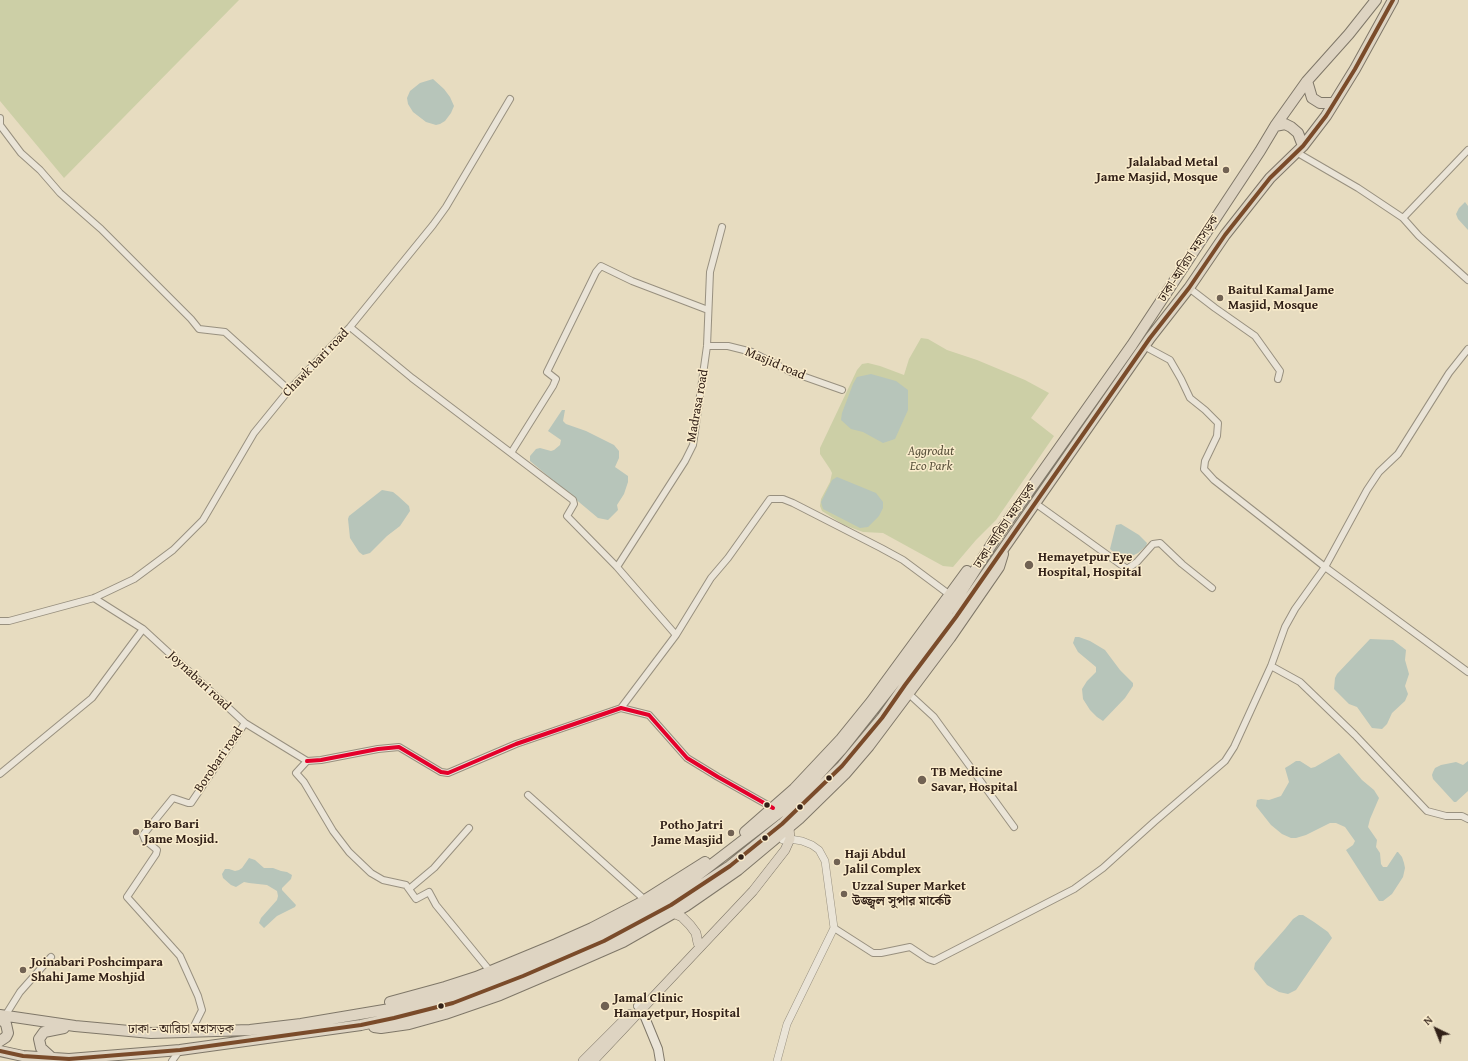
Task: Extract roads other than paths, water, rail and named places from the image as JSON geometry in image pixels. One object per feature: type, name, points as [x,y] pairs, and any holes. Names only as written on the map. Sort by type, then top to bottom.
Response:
[{"type":"highway","name":"ঢাকা-আরিচা মহাসড়ক","points":[[361,1014],[416,1004],[471,986],[541,959],[606,931],[659,901],[710,866],[780,812],[811,783],[842,749],[918,653],[960,594],[995,539],[1132,345],[1275,126],[1307,81],[1349,34],[1376,0]]},
{"type":"highway","name":"ঢাকা-আরিচা মহাসড়ক","points":[[0,1051],[23,1056],[69,1059],[180,1050],[361,1025],[394,1018],[454,1002],[503,984],[591,947],[671,905],[730,866],[782,824],[842,766],[882,718],[956,617],[1144,346],[1189,288],[1237,219],[1270,178],[1299,149],[1326,116],[1355,69],[1393,0]]},
{"type":"highway","points":[[1307,81],[1312,98],[1320,103],[1334,103]]},
{"type":"highway","points":[[1275,126],[1285,124],[1298,133],[1299,149]]},
{"type":"highway","points":[[361,1014],[380,1005],[445,988],[556,944],[592,928],[645,900],[704,863],[794,789],[841,739],[876,695],[973,564],[995,539]]},
{"type":"highway","points":[[361,1025],[381,1028],[409,1024],[445,1014],[500,995],[623,942],[673,913],[738,870],[786,835],[845,774],[869,746],[950,638],[999,567],[1006,545]]},
{"type":"highway","name":"ঢাকা - আরিচা মহাসড়ক","points":[[2,1016],[74,1026],[150,1033],[250,1030],[301,1024],[361,1014]]},
{"type":"highway","points":[[0,1041],[6,1037],[8,1033],[2,1016]]},
{"type":"highway","points":[[52,1058],[45,1053],[39,1044],[41,1035],[50,1030],[74,1026]]},
{"type":"main road","points":[[593,1061],[698,942],[749,888],[781,846],[786,835]]},
{"type":"main road","points":[[583,1061],[640,1008],[753,891],[786,850],[786,835]]},
{"type":"main road","points":[[673,913],[682,917],[690,925],[696,933],[698,942]]},
{"type":"main road","points":[[640,1008],[658,1049],[660,1061]]},
{"type":"street","name":"Chawk bari road","points":[[0,621],[9,621],[94,598],[134,579],[173,550],[203,520],[254,432],[289,390],[350,327],[433,225],[446,207],[510,99]]},
{"type":"street","points":[[0,118],[0,125],[21,154],[40,170],[60,193],[101,229],[191,319],[199,329],[225,332],[289,390]]},
{"type":"street","points":[[1299,149],[1403,218],[1419,236],[1468,280]]},
{"type":"street","points":[[1403,218],[1468,150]]},
{"type":"street","name":"Madrasa road","points":[[617,567],[685,461],[692,445],[707,346],[710,272],[722,227]]},
{"type":"street","points":[[511,454],[553,386],[556,379],[547,372],[596,272],[601,266],[632,281],[708,310]]},
{"type":"street","points":[[1189,288],[1255,336],[1280,371],[1278,379]]},
{"type":"street","points":[[350,327],[412,378],[573,500],[574,504],[567,516],[617,567],[676,635]]},
{"type":"street","name":"Masjid road","points":[[707,346],[728,346],[752,352],[791,372],[842,390]]},
{"type":"street","points":[[1144,346],[1170,360],[1190,398],[1218,423],[1217,436],[1205,461],[1204,469],[1214,480],[1326,567],[1468,672]]},
{"type":"street","points":[[834,928],[873,953],[881,953],[910,947],[928,959],[934,961],[1074,889],[1103,868],[1225,761],[1234,747],[1271,666],[1285,627],[1295,609],[1326,567],[1378,472],[1398,454],[1449,373],[1468,348]]},
{"type":"street","points":[[620,708],[676,635],[711,578],[740,542],[767,502],[772,498],[793,503],[881,548],[903,560],[950,595]]},
{"type":"street","points":[[1035,503],[1127,569],[1153,544],[1160,543],[1182,564],[1212,588]]},
{"type":"street","name":"Joynabari road","points":[[94,598],[143,629],[245,723],[307,761]]},
{"type":"street","points":[[0,774],[92,698],[143,629]]},
{"type":"street","points":[[1271,666],[1300,682],[1355,735],[1427,811],[1446,816],[1462,816],[1468,819]]},
{"type":"street","points":[[908,694],[934,717],[1014,827]]},
{"type":"street","points":[[490,971],[436,905],[429,892],[416,900],[407,887],[383,880],[371,873],[349,852],[333,831],[304,782],[296,773],[307,761],[399,747],[441,772],[448,773],[516,744],[620,708],[649,715],[687,758],[718,778],[772,808]]},
{"type":"street","name":"Borobari road","points":[[191,1032],[202,1010],[180,956],[127,897],[156,854],[157,850],[145,840],[143,835],[173,798],[190,803],[245,723]]},
{"type":"street","points":[[528,795],[645,900]]},
{"type":"street","points":[[407,887],[434,868],[469,828]]},
{"type":"street","points":[[777,1061],[787,1024],[834,928],[825,861],[819,850],[812,845],[786,835]]},
{"type":"street","points":[[2,1016],[50,957]]},
{"type":"street","points":[[172,1061],[180,1050]]},
{"type":"place","name":"Jalalabad Metal Jame Masjid, Mosque","points":[[1226,170]]},
{"type":"place","name":"Baitul Kamal Jame Masjid, Mosque","points":[[1220,298]]},
{"type":"place","name":"Hemayetpur Eye Hospital, Hospital","points":[[1029,565]]},
{"type":"place","name":"TB Medicine Savar, Hospital","points":[[922,780]]},
{"type":"place","name":"Baro Bari Jame Mosjid.","points":[[136,832]]},
{"type":"place","name":"Potho Jatri Jame Masjid","points":[[731,833]]},
{"type":"place","name":"Haji Abdul Jalil Complex","points":[[837,862]]},
{"type":"place","name":"Uzzal Super Market উজ্জ্বল সুপার মার্কেট","points":[[844,894]]},
{"type":"place","name":"Joinabari Poshcimpara Shahi Jame Moshjid","points":[[23,970]]},
{"type":"place","name":"Jamal Clinic Hamayetpur, Hospital","points":[[605,1006]]},
{"type":"park label","name":"Aggrodut Eco Park","points":[[931,460]]}]
